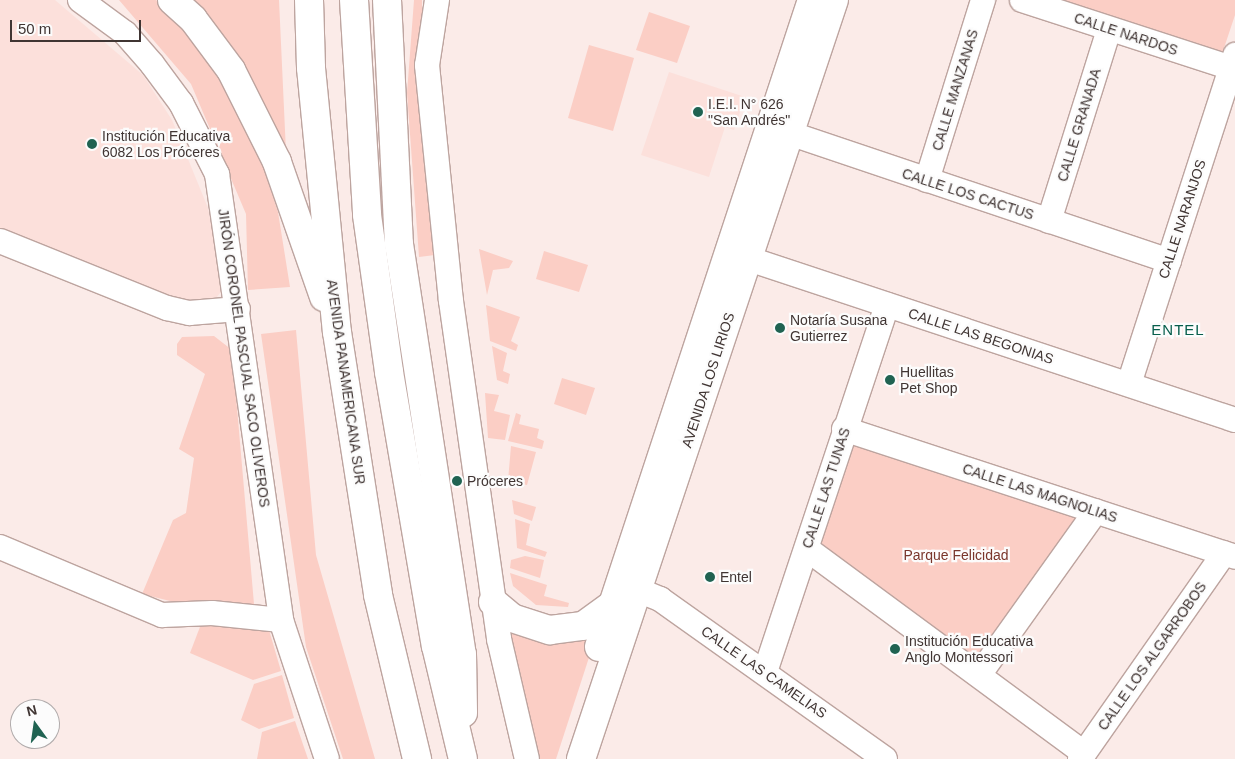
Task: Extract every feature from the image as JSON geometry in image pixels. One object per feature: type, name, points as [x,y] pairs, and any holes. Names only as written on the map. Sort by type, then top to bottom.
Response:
[{"type":"main road","points":[[172,0],[193,19],[231,70],[277,162],[337,332]]},
{"type":"main road","points":[[302,0],[311,68]]},
{"type":"main road","name":"AVENIDA PANAMERICANA SUR","points":[[310,0],[311,68],[337,332],[378,595],[417,759]]},
{"type":"main road","points":[[354,0],[367,215],[389,372],[436,646],[463,759]]},
{"type":"main road","points":[[387,0],[399,244],[462,654],[463,759]]},
{"type":"main road","points":[[389,70],[400,0]]},
{"type":"main road","name":"AVENIDA LOS LIRIOS","points":[[564,759],[613,604],[778,130],[812,0]]},
{"type":"main road","name":"AVENIDA LOS LIRIOS","points":[[778,130],[834,0]]},
{"type":"main road","name":"AVENIDA LOS LIRIOS","points":[[581,759],[640,591],[736,255]]},
{"type":"main road","points":[[493,602],[512,618],[550,630],[583,626],[613,604]]},
{"type":"street","name":"JIRÓN CORONEL PASCUAL SACO OLIVEROS","points":[[80,0],[141,52],[201,136],[217,174],[238,309],[281,620],[327,759]]},
{"type":"street","points":[[437,0],[427,65],[451,301],[493,602],[506,677],[527,759]]},
{"type":"street","name":"CALLE MANZANAS","points":[[927,180],[983,0]]},
{"type":"street","name":"CALLE NARDOS","points":[[1022,0],[1109,28],[1233,61]]},
{"type":"street","name":"CALLE GRANADA","points":[[1049,221],[1109,28]]},
{"type":"street","name":"CALLE NARANJOS","points":[[1129,384],[1233,61]]},
{"type":"street","name":"CALLE LOS CACTUS","points":[[778,130],[1169,261]]},
{"type":"street","points":[[0,241],[166,308],[189,313],[238,309]]},
{"type":"street","name":"CALLE LAS BEGONIAS","points":[[736,255],[1235,420]]},
{"type":"street","name":"CALLE LAS TUNAS","points":[[765,672],[807,549],[844,429],[887,305]]},
{"type":"street","name":"CALLE LAS MAGNOLIAS","points":[[844,429],[1229,555]]},
{"type":"street","points":[[979,675],[1096,511]]},
{"type":"street","points":[[0,547],[162,615],[212,613],[281,620]]},
{"type":"street","points":[[807,549],[979,675],[1082,756]]},
{"type":"street","name":"CALLE LOS ALGARROBOS","points":[[1082,756],[1229,555]]},
{"type":"street","name":"CALLE LAS CAMELIAS","points":[[640,591],[660,599],[885,759]]},
{"type":"shaded area","name":"Institución Educativa 6082 Los Próceres","points":[[0,0],[55,0],[143,75],[172,120],[208,208],[224,288],[216,298],[181,301],[0,233]]},
{"type":"shaded area","name":"I.E.I. N° 626 \"San Andrés\"","points":[[669,72],[745,97],[734,130],[725,127],[709,177],[641,155]]},
{"type":"green space","points":[[119,0],[156,0],[185,27],[221,77],[254,139],[278,212],[290,287],[248,290],[246,214],[191,84]]},
{"type":"green space","points":[[193,0],[279,0],[286,152],[243,63]]},
{"type":"green space","points":[[414,0],[422,0],[422,142],[435,255],[419,257],[407,93]]},
{"type":"green space","points":[[1059,0],[1235,0],[1235,15],[1222,54]]},
{"type":"green space","points":[[649,12],[690,26],[677,63],[636,50]]},
{"type":"green space","points":[[589,45],[634,58],[613,131],[568,118]]},
{"type":"green space","points":[[479,249],[513,261],[509,268],[493,270],[487,295]]},
{"type":"green space","points":[[544,251],[588,265],[579,292],[536,279]]},
{"type":"green space","points":[[486,305],[520,317],[511,341],[518,345],[516,351],[490,341]]},
{"type":"green space","points":[[296,330],[316,555],[375,759],[343,759],[306,647],[261,334]]},
{"type":"green space","points":[[214,336],[232,350],[254,604],[186,605],[142,594],[173,520],[186,513],[194,458],[179,449],[205,374],[177,355],[177,344],[182,337]]},
{"type":"green space","points":[[492,346],[507,353],[503,371],[510,374],[508,384],[497,380]]},
{"type":"green space","points":[[562,378],[595,388],[586,415],[554,404]]},
{"type":"green space","points":[[485,393],[499,395],[494,411],[510,415],[505,440],[488,438]]},
{"type":"green space","points":[[516,413],[521,415],[519,424],[539,429],[537,438],[544,441],[542,449],[508,441]]},
{"type":"green space","name":"Parque Felicidad","points":[[849,443],[1078,516],[974,660],[819,545]]},
{"type":"green space","points":[[511,446],[536,452],[527,485],[508,481]]},
{"type":"green space","points":[[512,500],[536,507],[532,521],[514,514]]},
{"type":"green space","points":[[515,519],[530,524],[526,545],[547,552],[545,557],[517,548]]},
{"type":"green space","points":[[525,556],[544,560],[540,578],[510,568],[511,560]]},
{"type":"green space","points":[[510,573],[547,585],[544,596],[569,603],[568,607],[536,605],[513,586]]},
{"type":"green space","points":[[203,619],[269,630],[281,671],[253,680],[190,653]]},
{"type":"green space","points":[[507,628],[591,630],[595,639],[556,759],[536,759]]},
{"type":"green space","points":[[282,675],[294,718],[259,729],[241,720],[254,684]]},
{"type":"green space","points":[[295,721],[308,759],[257,759],[262,732]]},
{"type":"place","name":"I.E.I. N° 626 \"San Andrés\"","points":[[698,112]]},
{"type":"place","name":"Institución Educativa 6082 Los Próceres","points":[[92,144]]},
{"type":"place","name":"Notaría Susana Gutierrez","points":[[780,328]]},
{"type":"place","name":"Huellitas Pet Shop","points":[[890,380]]},
{"type":"place","name":"Próceres","points":[[457,481]]},
{"type":"place","name":"Entel","points":[[710,577]]},
{"type":"place","name":"Institución Educativa Anglo Montessori","points":[[895,649]]},
{"type":"district","name":"ENTEL","points":[[1178,330]]}]
